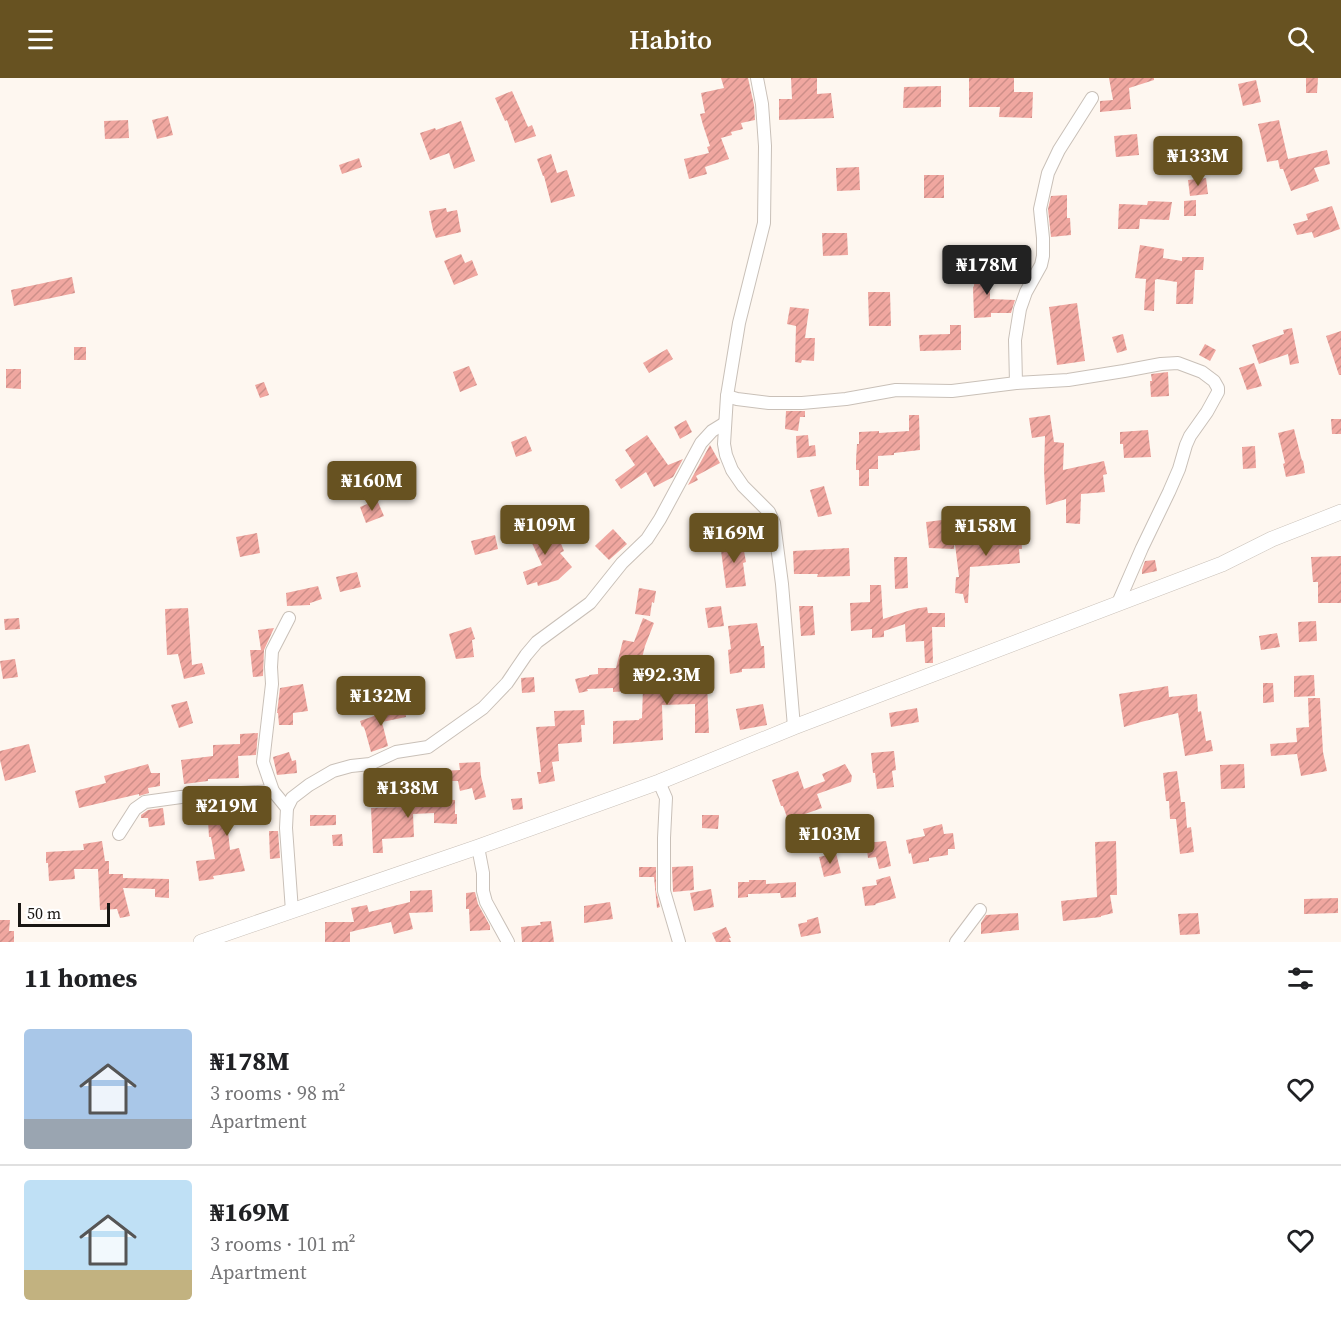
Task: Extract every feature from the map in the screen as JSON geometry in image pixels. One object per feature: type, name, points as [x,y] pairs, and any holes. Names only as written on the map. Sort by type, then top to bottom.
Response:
[{"type":"street","points":[[757,78],[762,104],[765,146],[764,224],[739,323],[728,396],[724,444],[732,470],[743,486],[769,512],[774,524],[782,584],[794,728]]},
{"type":"street","points":[[1016,383],[1015,340],[1020,309],[1043,256],[1040,209],[1048,173],[1059,150],[1092,98]]},
{"type":"street","points":[[728,396],[769,403],[802,403],[846,399],[896,390],[952,391],[1016,383],[1068,380],[1161,364],[1178,363],[1202,372],[1214,381],[1218,392],[1190,436],[1179,469],[1118,603]]},
{"type":"street","points":[[292,911],[286,828],[287,808],[292,798],[333,771],[370,764],[396,752],[428,747],[483,708],[507,683],[537,642],[590,603],[622,563],[647,539],[701,443],[710,433],[725,423]]},
{"type":"street","points":[[710,433],[724,444]]},
{"type":"street","points":[[201,942],[224,938],[292,911],[659,782],[1222,564],[1272,539],[1341,512]]},
{"type":"street","points":[[1128,582],[1136,596]]},
{"type":"street","points":[[287,808],[273,791],[263,762],[272,684],[272,651],[289,618]]},
{"type":"street","points":[[659,782],[666,798],[663,847],[664,891],[680,942]]},
{"type":"street","points":[[119,834],[135,809],[145,802],[181,797],[273,791]]},
{"type":"street","points":[[478,847],[486,902],[508,942]]},
{"type":"street","points":[[956,942],[980,910]]},
{"type":"building","points":[[721,78],[748,78],[755,120],[741,123],[743,129],[721,138],[729,159],[705,167],[707,174],[689,179],[684,159],[709,153],[707,147],[710,146],[700,114],[705,113],[701,93],[724,88]]},
{"type":"building","points":[[791,78],[817,78],[817,94],[831,93],[834,118],[779,120],[779,99],[792,99]]},
{"type":"building","points":[[969,78],[1014,78],[1014,92],[1033,92],[1032,118],[999,117],[1000,107],[969,107]]},
{"type":"building","points":[[1109,78],[1154,78],[1154,80],[1129,88],[1131,109],[1100,112],[1100,101],[1113,100]]},
{"type":"building","points":[[1306,78],[1318,78],[1317,93],[1306,93]]},
{"type":"building","points":[[1256,80],[1261,102],[1243,106],[1238,84]]},
{"type":"building","points":[[941,86],[941,107],[903,108],[904,87]]},
{"type":"building","points":[[512,91],[528,127],[532,125],[536,136],[515,143],[507,120],[505,121],[495,98]]},
{"type":"building","points":[[168,116],[173,135],[157,139],[152,120]]},
{"type":"building","points":[[128,120],[129,138],[105,139],[104,121]]},
{"type":"building","points":[[1279,120],[1288,159],[1327,150],[1330,164],[1314,168],[1319,181],[1291,191],[1278,160],[1267,162],[1258,124]]},
{"type":"building","points":[[461,121],[475,161],[454,169],[449,153],[430,160],[420,133]]},
{"type":"building","points":[[1137,134],[1139,155],[1116,157],[1114,136]]},
{"type":"building","points":[[551,154],[557,173],[567,170],[575,196],[551,203],[537,159]]},
{"type":"building","points":[[359,158],[362,167],[342,174],[339,165]]},
{"type":"building","points":[[859,167],[860,190],[837,191],[836,168]]},
{"type":"building","points":[[924,175],[944,175],[944,198],[924,198]]},
{"type":"building","points":[[1206,178],[1208,194],[1190,196],[1188,180]]},
{"type":"building","points":[[1067,195],[1067,218],[1070,218],[1071,235],[1051,237],[1048,209],[1051,196]]},
{"type":"building","points":[[1196,200],[1196,216],[1184,216],[1184,201]]},
{"type":"building","points":[[1148,201],[1172,202],[1169,220],[1140,219],[1139,229],[1118,229],[1119,204],[1147,205]]},
{"type":"building","points":[[1332,206],[1340,229],[1314,238],[1312,232],[1297,235],[1293,224],[1308,220],[1306,214]]},
{"type":"building","points":[[446,208],[447,212],[457,210],[461,232],[436,238],[429,211]]},
{"type":"building","points":[[822,233],[847,233],[848,255],[823,256]]},
{"type":"building","points":[[1140,245],[1164,249],[1163,258],[1182,261],[1182,257],[1204,257],[1203,270],[1195,270],[1193,304],[1176,304],[1177,282],[1157,279],[1155,280],[1154,311],[1144,310],[1146,279],[1135,278]]},
{"type":"building","points":[[461,254],[465,263],[472,260],[478,275],[454,285],[444,261]]},
{"type":"building","points":[[975,265],[990,265],[990,299],[1015,300],[1011,313],[991,313],[991,317],[974,318]]},
{"type":"building","points":[[72,277],[75,293],[14,306],[11,290]]},
{"type":"building","points":[[868,292],[890,292],[891,326],[869,326]]},
{"type":"building","points":[[1077,303],[1085,361],[1057,365],[1049,307]]},
{"type":"building","points":[[790,307],[809,309],[805,338],[815,338],[814,361],[795,362],[796,326],[787,324]]},
{"type":"building","points":[[950,325],[961,325],[961,350],[920,351],[919,335],[950,334]]},
{"type":"building","points":[[1292,328],[1299,363],[1290,365],[1288,354],[1259,364],[1252,345],[1284,334],[1283,330]]},
{"type":"building","points":[[1341,331],[1341,375],[1339,375],[1326,336]]},
{"type":"building","points":[[1123,334],[1127,350],[1117,353],[1112,337]]},
{"type":"building","points":[[1205,344],[1216,350],[1210,361],[1199,355]]},
{"type":"building","points":[[74,347],[86,347],[86,360],[74,360]]},
{"type":"building","points":[[667,349],[673,359],[649,373],[643,363]]},
{"type":"building","points":[[1254,363],[1262,386],[1247,390],[1239,368]]},
{"type":"building","points":[[469,366],[477,385],[460,392],[453,372]]},
{"type":"building","points":[[6,369],[21,369],[21,389],[6,388]]},
{"type":"building","points":[[1168,372],[1169,396],[1151,397],[1151,374]]},
{"type":"building","points":[[264,382],[269,395],[260,398],[255,385]]},
{"type":"building","points":[[786,411],[805,411],[805,417],[800,417],[798,431],[785,429]]},
{"type":"building","points":[[909,415],[919,415],[920,450],[878,456],[878,469],[869,469],[869,486],[859,486],[859,470],[856,470],[856,460],[859,432],[909,431]]},
{"type":"building","points":[[1050,415],[1054,442],[1064,443],[1063,470],[1104,461],[1107,474],[1103,475],[1105,492],[1081,494],[1080,524],[1066,523],[1066,499],[1046,505],[1045,436],[1032,438],[1029,418]]},
{"type":"building","points":[[1331,419],[1341,419],[1341,434],[1332,434]]},
{"type":"building","points":[[686,420],[692,432],[680,439],[674,427]]},
{"type":"building","points":[[1294,429],[1305,473],[1286,477],[1278,433]]},
{"type":"building","points":[[1148,430],[1151,457],[1124,458],[1123,444],[1120,444],[1120,432]]},
{"type":"building","points":[[647,435],[668,465],[683,459],[673,477],[654,487],[646,472],[621,489],[615,480],[635,465],[625,450]]},
{"type":"building","points":[[808,435],[809,446],[815,445],[816,456],[797,458],[796,436]]},
{"type":"building","points":[[526,436],[532,451],[516,457],[511,442]]},
{"type":"building","points":[[710,445],[720,463],[696,476],[698,480],[688,485]]},
{"type":"building","points":[[1255,446],[1256,468],[1243,469],[1242,447]]},
{"type":"building","points":[[824,486],[832,514],[818,517],[810,490]]},
{"type":"building","points":[[377,500],[384,516],[366,523],[360,507]]},
{"type":"building","points":[[541,517],[548,541],[558,536],[564,551],[560,553],[572,567],[558,580],[538,586],[537,582],[527,585],[523,572],[542,565],[525,522]]},
{"type":"building","points":[[942,520],[943,528],[955,528],[954,549],[929,548],[926,522]]},
{"type":"building","points":[[613,529],[627,544],[609,560],[595,546]]},
{"type":"building","points":[[1021,532],[1020,563],[970,567],[968,603],[965,603],[963,594],[955,593],[956,577],[959,577],[955,544],[995,539],[994,533]]},
{"type":"building","points":[[257,533],[260,553],[240,557],[236,537]]},
{"type":"building","points":[[495,535],[498,549],[475,555],[471,541]]},
{"type":"building","points":[[742,540],[746,562],[743,563],[746,586],[726,588],[720,543]]},
{"type":"building","points":[[849,548],[850,576],[817,577],[818,574],[794,574],[793,551]]},
{"type":"building","points":[[1341,556],[1341,603],[1318,603],[1318,582],[1313,582],[1311,557]]},
{"type":"building","points":[[894,557],[907,557],[908,588],[895,589]]},
{"type":"building","points":[[1155,560],[1157,571],[1142,574],[1145,561]]},
{"type":"building","points":[[357,572],[361,587],[340,592],[336,577]]},
{"type":"building","points":[[870,585],[881,585],[883,619],[927,607],[928,613],[945,613],[945,627],[932,627],[933,663],[925,663],[924,641],[906,642],[905,624],[884,631],[884,637],[872,638],[872,629],[851,631],[850,603],[870,602]]},
{"type":"building","points":[[318,586],[322,599],[310,605],[287,606],[286,593]]},
{"type":"building","points":[[639,588],[656,591],[650,616],[635,614]]},
{"type":"building","points":[[721,606],[724,626],[708,628],[705,608]]},
{"type":"building","points":[[799,606],[813,606],[815,635],[801,636]]},
{"type":"building","points":[[188,608],[192,665],[202,663],[205,674],[184,679],[178,654],[167,655],[165,609]]},
{"type":"building","points":[[19,618],[20,629],[5,630],[4,619]]},
{"type":"building","points":[[643,618],[654,623],[640,666],[627,663],[628,691],[613,692],[613,688],[587,689],[588,691],[579,693],[575,679],[598,674],[598,668],[616,668],[623,640],[634,642]]},
{"type":"building","points":[[1316,621],[1317,641],[1299,642],[1298,622]]},
{"type":"building","points":[[757,623],[761,646],[764,646],[765,668],[742,669],[742,672],[730,674],[728,650],[731,649],[728,626]]},
{"type":"building","points":[[471,627],[475,639],[472,640],[474,657],[456,659],[449,634]]},
{"type":"building","points":[[274,628],[264,650],[263,676],[253,677],[250,650],[261,650],[258,630]]},
{"type":"building","points":[[1277,633],[1280,647],[1261,650],[1259,636]]},
{"type":"building","points":[[679,656],[698,656],[698,681],[707,681],[709,733],[695,733],[695,704],[662,705],[663,740],[613,744],[613,721],[642,718],[643,687],[674,687],[675,681],[678,681]]},
{"type":"building","points":[[15,659],[18,677],[3,679],[0,661]]},
{"type":"building","points":[[1314,675],[1315,696],[1294,697],[1294,676]]},
{"type":"building","points":[[534,677],[535,692],[522,693],[521,678]]},
{"type":"building","points":[[1263,683],[1273,683],[1274,702],[1263,703]]},
{"type":"building","points":[[303,684],[308,711],[293,713],[293,725],[279,725],[277,713],[280,688]]},
{"type":"building","points":[[1168,686],[1169,697],[1197,694],[1198,712],[1201,711],[1206,741],[1211,740],[1213,751],[1185,756],[1178,713],[1124,727],[1119,694]]},
{"type":"building","points":[[1308,698],[1320,698],[1323,752],[1327,771],[1301,776],[1297,754],[1271,756],[1270,744],[1297,742],[1296,728],[1309,727]]},
{"type":"building","points":[[187,701],[193,723],[179,728],[171,705]]},
{"type":"building","points":[[763,704],[767,725],[740,730],[736,709]]},
{"type":"building","points":[[404,705],[406,717],[382,722],[388,746],[371,752],[360,721],[388,711],[387,709]]},
{"type":"building","points":[[917,708],[919,722],[891,727],[889,713]]},
{"type":"building","points":[[584,710],[585,725],[581,725],[582,742],[558,744],[559,761],[552,762],[555,781],[539,784],[537,772],[541,772],[536,727],[555,726],[554,711]]},
{"type":"building","points":[[258,733],[256,755],[238,756],[239,778],[208,779],[208,781],[184,784],[181,760],[213,756],[213,745],[240,744],[240,734]]},
{"type":"building","points":[[29,744],[36,772],[5,781],[0,751]]},
{"type":"building","points":[[894,751],[896,770],[892,771],[894,787],[877,789],[871,753]]},
{"type":"building","points":[[289,752],[292,761],[296,760],[297,773],[277,775],[273,757]]},
{"type":"building","points":[[480,762],[486,797],[475,800],[472,788],[460,791],[458,781],[439,781],[439,771],[460,770],[459,763]]},
{"type":"building","points":[[148,764],[151,773],[160,773],[160,786],[148,788],[149,793],[139,796],[139,794],[79,808],[75,791],[106,783],[104,776]]},
{"type":"building","points":[[845,764],[852,776],[851,782],[817,794],[822,808],[788,820],[772,780],[798,771],[804,789],[825,781],[822,774]]},
{"type":"building","points":[[1244,764],[1245,788],[1221,789],[1220,765]]},
{"type":"building","points":[[1177,771],[1181,802],[1185,802],[1187,828],[1191,827],[1194,852],[1180,854],[1176,819],[1170,819],[1163,773]]},
{"type":"building","points":[[403,798],[455,800],[457,824],[434,823],[434,813],[413,814],[414,837],[382,839],[383,853],[373,853],[371,808],[403,807]]},
{"type":"building","points":[[522,798],[523,809],[513,810],[511,799]]},
{"type":"building","points":[[269,800],[269,805],[264,805],[265,818],[227,821],[230,850],[239,848],[245,871],[213,876],[214,879],[199,881],[196,861],[215,859],[211,837],[209,837],[207,804]]},
{"type":"building","points":[[163,808],[165,825],[149,827],[148,818],[141,818],[141,815],[148,810]]},
{"type":"building","points":[[310,815],[336,815],[336,825],[310,826]]},
{"type":"building","points":[[702,815],[719,815],[718,829],[702,828]]},
{"type":"building","points":[[942,824],[944,834],[953,833],[955,849],[948,849],[948,855],[929,858],[929,861],[913,864],[906,840],[925,836],[923,829]]},
{"type":"building","points":[[269,831],[278,831],[280,858],[270,859]]},
{"type":"building","points":[[342,834],[343,846],[333,846],[332,835]]},
{"type":"building","points":[[102,841],[105,861],[109,861],[109,874],[123,874],[123,878],[169,879],[169,898],[155,897],[155,889],[123,888],[130,916],[120,918],[117,909],[100,910],[98,869],[74,869],[75,879],[49,881],[46,852],[84,850],[83,844]]},
{"type":"building","points":[[886,841],[891,866],[879,869],[876,857],[868,858],[866,843]]},
{"type":"building","points":[[1116,841],[1117,895],[1110,895],[1113,913],[1101,917],[1063,921],[1061,901],[1097,897],[1095,842]]},
{"type":"building","points":[[836,853],[841,873],[824,877],[819,857]]},
{"type":"building","points":[[693,866],[694,890],[673,892],[672,867]]},
{"type":"building","points":[[639,867],[656,867],[656,891],[660,907],[657,908],[654,877],[639,877]]},
{"type":"building","points":[[890,876],[896,898],[865,906],[862,887],[877,885],[876,880]]},
{"type":"building","points":[[749,880],[766,880],[766,884],[796,882],[796,897],[781,898],[780,893],[748,894],[748,897],[738,898],[738,882],[749,882]]},
{"type":"building","points":[[711,889],[714,907],[694,911],[690,893]]},
{"type":"building","points":[[432,890],[433,912],[409,913],[413,929],[394,934],[391,922],[350,932],[350,942],[325,942],[325,922],[354,922],[351,908],[367,905],[369,912],[410,902],[410,891]]},
{"type":"building","points":[[475,892],[490,930],[470,931],[466,893]]},
{"type":"building","points":[[1338,898],[1338,913],[1304,914],[1304,899]]},
{"type":"building","points":[[610,902],[613,919],[584,923],[584,906]]},
{"type":"building","points":[[1018,913],[1019,930],[981,934],[981,923],[986,915]]},
{"type":"building","points":[[1198,913],[1200,934],[1180,935],[1178,914]]},
{"type":"building","points":[[818,917],[821,933],[801,937],[798,924]]},
{"type":"building","points":[[0,920],[10,920],[9,931],[14,931],[14,942],[0,942]]},
{"type":"building","points":[[551,921],[554,942],[522,942],[521,927],[541,925],[540,922]]},
{"type":"building","points":[[726,927],[731,942],[716,942],[712,933]]}]
